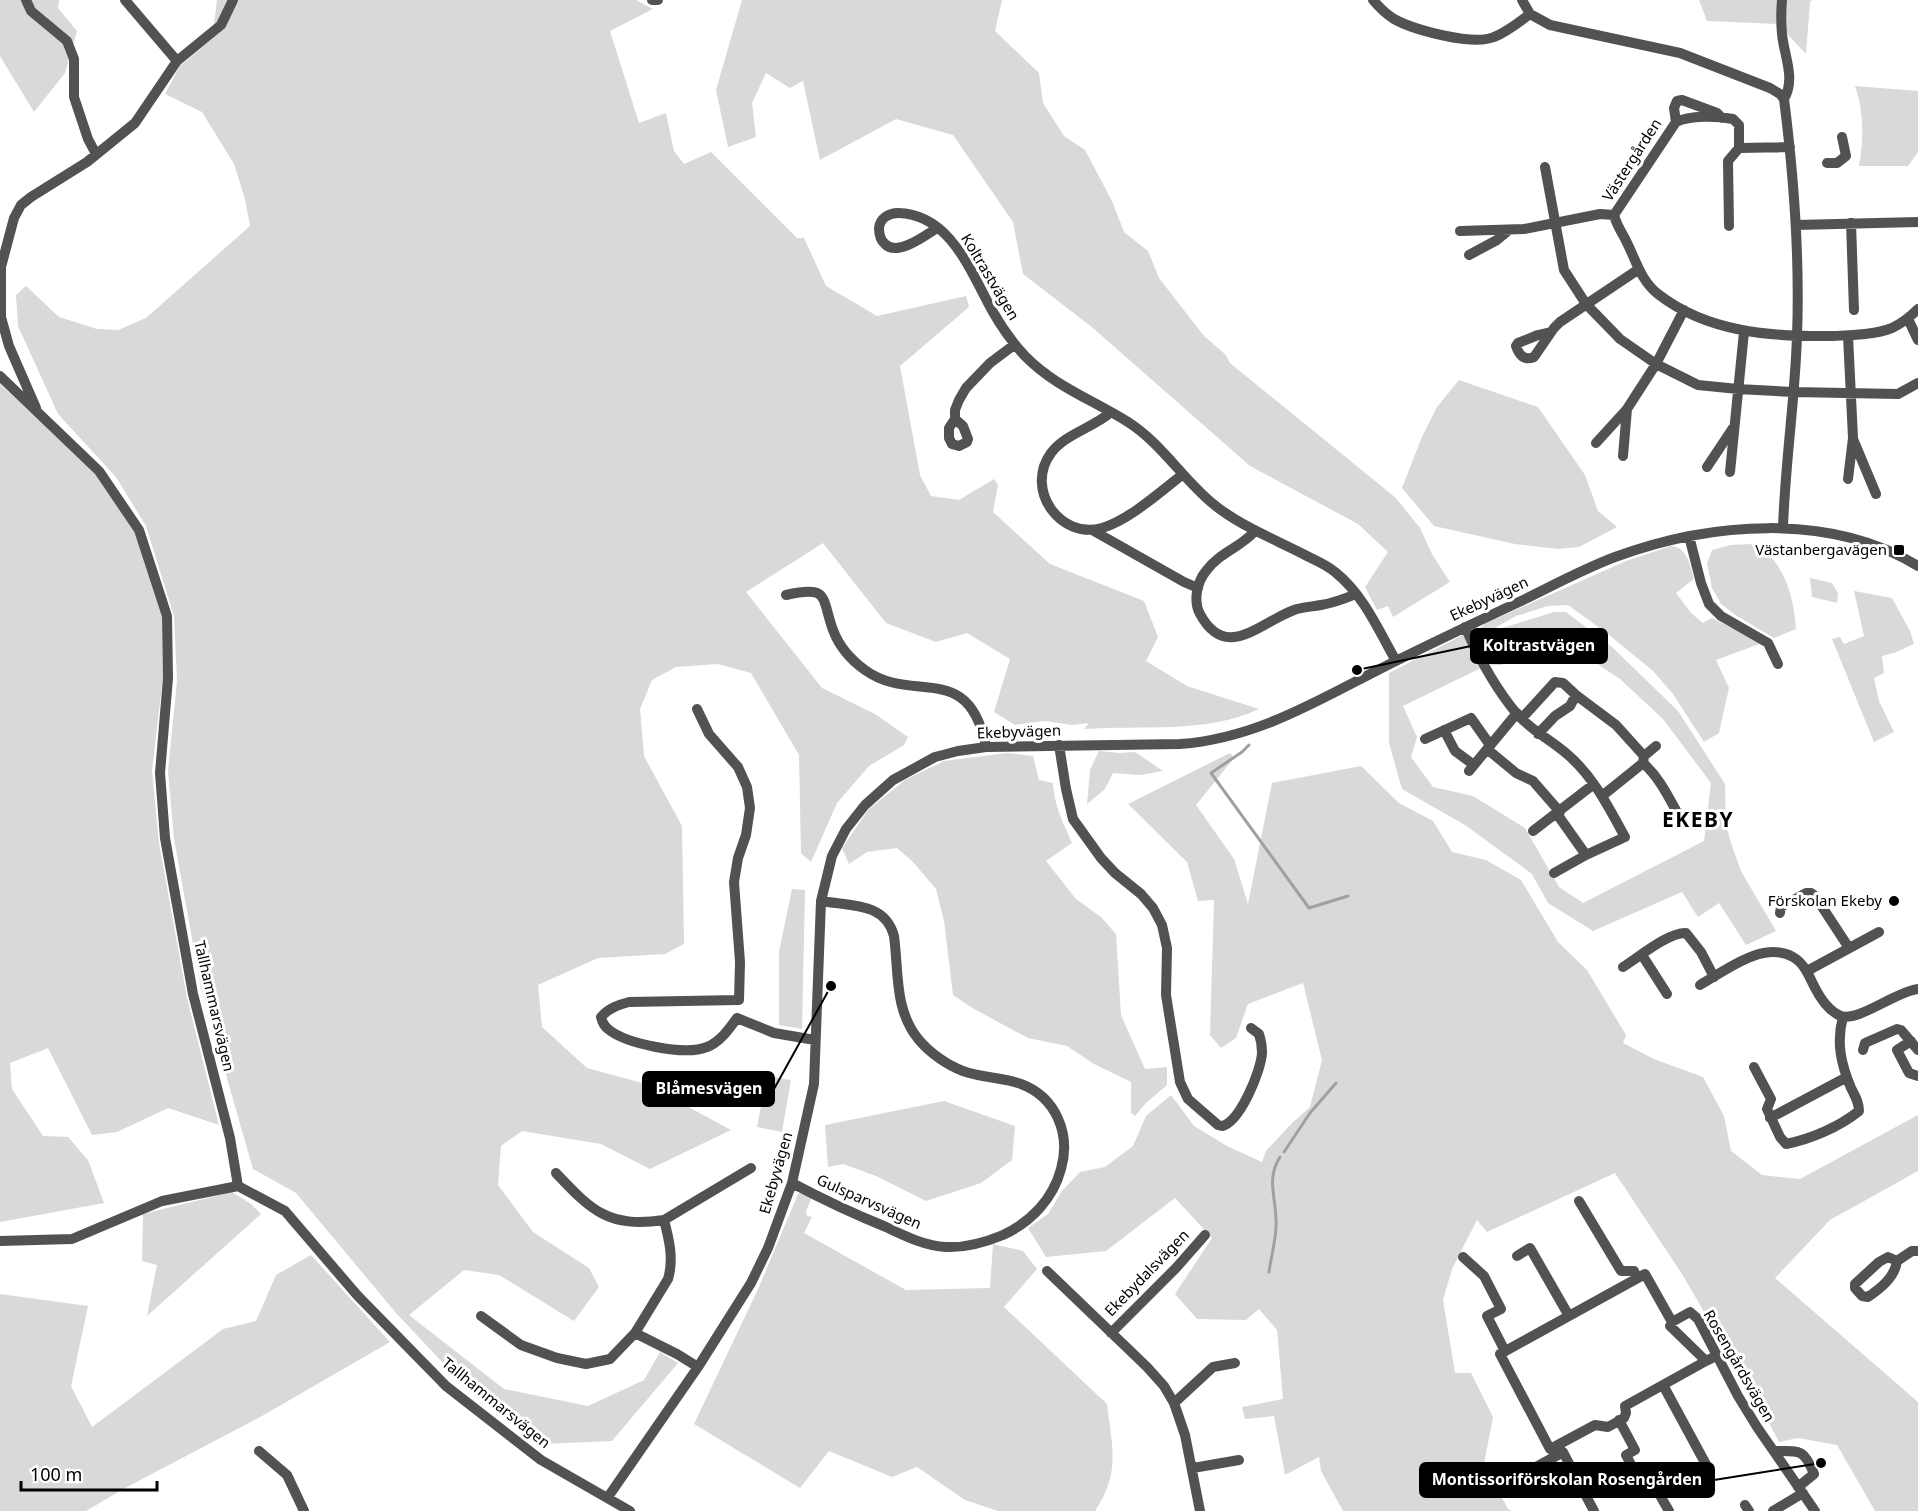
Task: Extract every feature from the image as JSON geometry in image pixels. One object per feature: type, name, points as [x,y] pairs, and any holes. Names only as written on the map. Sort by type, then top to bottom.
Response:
[{"type":"street","points":[[26,0],[31,11],[67,41],[74,59],[74,97],[88,139],[96,154]]},
{"type":"street","points":[[125,0],[177,62]]},
{"type":"street","points":[[38,413],[9,346],[1,317],[1,262],[14,218],[21,205],[31,197],[96,154],[135,123],[177,62],[221,25],[233,0]]},
{"type":"street","points":[[652,0],[658,0]]},
{"type":"street","points":[[1373,0],[1395,20],[1471,40],[1493,38],[1530,14]]},
{"type":"street","points":[[1522,0],[1530,14],[1550,24],[1680,52],[1770,88],[1784,99]]},
{"type":"street","points":[[1782,0],[1782,35],[1789,72],[1789,84],[1784,99],[1797,225],[1797,337],[1783,528]]},
{"type":"street","name":"Västergården","points":[[1676,122],[1674,108],[1677,101],[1682,99],[1717,113],[1722,118]]},
{"type":"street","name":"Västergården","points":[[1739,148],[1738,125],[1733,119],[1682,119],[1676,122],[1614,215],[1617,226],[1639,269],[1658,294],[1684,310],[1744,332],[1797,337],[1848,336],[1880,332],[1908,319],[1918,309]]},
{"type":"street","points":[[1827,163],[1837,163],[1846,156],[1842,137]]},
{"type":"street","points":[[1729,226],[1728,161],[1739,148],[1790,147]]},
{"type":"street","points":[[1545,167],[1564,270],[1586,304],[1620,339],[1656,364],[1698,385],[1738,389],[1898,394],[1918,383]]},
{"type":"street","name":"Koltrastvägen","points":[[937,228],[905,246],[893,248],[884,244],[879,230],[884,217],[900,213],[928,221],[944,232],[959,250],[994,315],[1014,345],[1027,358],[1056,382],[1129,423],[1164,453],[1182,475],[1212,503],[1255,531],[1333,570],[1356,594],[1396,661]]},
{"type":"street","name":"Västergården","points":[[1460,231],[1509,231],[1600,214],[1614,215]]},
{"type":"street","points":[[1797,225],[1918,222]]},
{"type":"street","points":[[1851,223],[1854,310]]},
{"type":"street","points":[[1469,255],[1509,231]]},
{"type":"street","points":[[1551,332],[1560,322],[1639,269]]},
{"type":"street","points":[[1596,443],[1627,409],[1656,364],[1684,310]]},
{"type":"street","points":[[1908,319],[1918,340]]},
{"type":"street","points":[[1730,472],[1744,332]]},
{"type":"street","points":[[1848,336],[1853,438],[1848,479]]},
{"type":"street","name":"Koltrastvägen","points":[[955,419],[955,410],[966,388],[990,363],[1014,345]]},
{"type":"street","name":"Tallhammarsvägen","points":[[0,376],[99,471],[139,531],[167,616],[168,678],[160,773],[165,838],[194,994],[230,1138],[238,1186],[285,1211],[357,1295],[446,1386],[541,1460],[630,1511]]},
{"type":"street","points":[[1623,456],[1627,409]]},
{"type":"street","points":[[1111,412],[1097,423],[1057,446],[1047,459],[1041,486],[1046,503],[1053,511],[1071,525],[1082,529],[1104,528],[1145,504],[1182,475]]},
{"type":"street","points":[[1707,467],[1733,428]]},
{"type":"street","points":[[1853,438],[1876,494]]},
{"type":"street","name":"Ekebyvägen","points":[[608,1497],[699,1367],[751,1283],[768,1248],[792,1183],[814,1084],[823,886],[846,829],[877,792],[911,769],[935,757],[986,747],[1180,744],[1242,733],[1284,718],[1465,627],[1615,557],[1689,536],[1735,529],[1783,528],[1830,534],[1870,544],[1918,567]]},
{"type":"street","points":[[1092,530],[1198,588]]},
{"type":"street","points":[[1255,531],[1242,543],[1226,551],[1204,572],[1198,588],[1198,610],[1214,632],[1228,638],[1244,635],[1301,608],[1331,603],[1356,594]]},
{"type":"street","points":[[1689,536],[1701,584],[1710,604],[1721,616],[1768,643],[1778,664]]},
{"type":"street","points":[[786,595],[803,591],[818,593],[825,599],[833,630],[844,649],[867,671],[904,684],[936,687],[962,699],[972,708],[977,717],[986,747]]},
{"type":"street","points":[[1465,627],[1478,655],[1501,694],[1519,716],[1538,734],[1567,754],[1594,784],[1625,837],[1554,873]]},
{"type":"street","points":[[1444,730],[1455,751],[1471,768],[1519,716],[1555,682],[1563,683],[1616,725],[1658,779],[1678,814]]},
{"type":"street","points":[[1538,734],[1555,716],[1570,706],[1576,695]]},
{"type":"street","points":[[697,710],[709,734],[738,766],[747,787],[750,808],[734,882],[740,962],[738,1000],[737,1018],[719,1040],[707,1047],[694,1050],[662,1048],[630,1039],[608,1029],[601,1017],[615,1006],[629,1002],[738,1000]]},
{"type":"street","points":[[1425,739],[1471,718],[1489,747],[1516,773],[1533,781],[1559,813],[1586,855]]},
{"type":"street","points":[[1059,745],[1073,819],[1101,858],[1153,908],[1162,925],[1167,948],[1166,995],[1180,1082],[1188,1099],[1218,1125],[1230,1123],[1253,1084],[1262,1054],[1259,1034],[1251,1028]]},
{"type":"street","points":[[1602,796],[1644,760],[1656,746]]},
{"type":"street","points":[[1533,831],[1594,784]]},
{"type":"street","points":[[1780,913],[1781,907],[1806,893],[1811,893],[1849,948]]},
{"type":"street","name":"Gulsparvsvägen","points":[[792,1183],[917,1241],[946,1247],[965,1246],[989,1241],[1017,1228],[1030,1218],[1050,1194],[1065,1157],[1061,1123],[1042,1097],[1020,1084],[964,1072],[929,1050],[918,1039],[905,1017],[899,1000],[894,936],[892,927],[884,916],[869,908],[821,901]]},
{"type":"street","points":[[1807,971],[1879,932]]},
{"type":"street","points":[[1623,967],[1680,933],[1686,933],[1701,952],[1714,977]]},
{"type":"street","points":[[1700,985],[1764,953],[1780,952],[1794,957],[1807,971],[1826,1005],[1843,1017],[1866,1011],[1908,990],[1918,988]]},
{"type":"street","points":[[1642,955],[1667,994]]},
{"type":"street","points":[[1754,1066],[1771,1099],[1767,1109],[1770,1118],[1786,1144],[1815,1136],[1859,1111],[1859,1104],[1849,1082],[1838,1043],[1843,1017]]},
{"type":"street","points":[[737,1018],[774,1033],[815,1040]]},
{"type":"street","points":[[1863,1050],[1865,1043],[1894,1029],[1901,1030],[1915,1045],[1897,1050],[1909,1073],[1918,1076]]},
{"type":"street","points":[[1770,1118],[1849,1082]]},
{"type":"street","points":[[556,1173],[578,1197],[595,1210],[629,1222],[642,1223],[664,1220],[747,1173]]},
{"type":"street","points":[[0,1241],[72,1239],[162,1201],[238,1186]]},
{"type":"street","points":[[1579,1201],[1621,1271],[1634,1271],[1637,1278]]},
{"type":"street","points":[[481,1316],[521,1345],[557,1358],[586,1364],[609,1359],[635,1333],[668,1279],[671,1261],[664,1220]]},
{"type":"street","name":"Ekebydalsvägen","points":[[1111,1333],[1176,1268],[1205,1235]]},
{"type":"street","points":[[1517,1256],[1530,1248],[1569,1316]]},
{"type":"street","points":[[1897,1261],[1912,1251],[1918,1251]]},
{"type":"street","points":[[1463,1257],[1484,1276],[1501,1309],[1487,1316],[1505,1351]]},
{"type":"street","name":"Ekebydalsvägen","points":[[1047,1271],[1164,1386],[1174,1403],[1185,1435],[1200,1511]]},
{"type":"street","points":[[1594,1511],[1563,1452],[1550,1449],[1500,1354],[1645,1274],[1671,1324],[1706,1361]]},
{"type":"street","name":"Rosengårdsvägen","points":[[1671,1324],[1690,1312],[1698,1319],[1742,1404],[1815,1511]]},
{"type":"street","points":[[635,1333],[699,1367]]},
{"type":"street","points":[[1536,1467],[1595,1425],[1608,1427],[1620,1420],[1625,1416],[1625,1406],[1717,1355]]},
{"type":"street","points":[[1174,1403],[1213,1367],[1235,1363]]},
{"type":"street","points":[[1662,1385],[1708,1470]]},
{"type":"street","points":[[1620,1420],[1635,1450],[1626,1455],[1638,1478],[1647,1473],[1669,1511]]},
{"type":"street","points":[[259,1451],[287,1475],[304,1511]]},
{"type":"street","points":[[1773,1511],[1800,1490],[1814,1474],[1808,1457],[1797,1451],[1774,1451]]},
{"type":"street","points":[[1193,1468],[1239,1460]]},
{"type":"shaded area","points":[[0,0],[59,0],[58,8],[77,31],[65,73],[34,112],[0,56]]},
{"type":"shaded area","points":[[217,0],[636,0],[653,9],[610,31],[639,123],[666,113],[674,151],[684,164],[711,152],[797,238],[804,238],[826,286],[877,316],[966,296],[969,307],[900,366],[920,475],[931,496],[959,500],[994,479],[998,485],[993,512],[1050,564],[1144,601],[1158,637],[1146,661],[1187,686],[1259,709],[1218,722],[1173,727],[1084,729],[1089,723],[1072,725],[1045,721],[1015,725],[994,712],[1010,659],[967,633],[936,642],[886,623],[823,543],[746,592],[822,688],[875,714],[908,737],[904,745],[869,766],[837,803],[811,862],[801,853],[799,755],[751,673],[718,664],[676,667],[652,680],[640,709],[644,756],[682,826],[684,944],[665,954],[598,958],[538,985],[542,1027],[587,1068],[646,1084],[731,1130],[650,1169],[601,1144],[522,1131],[501,1146],[498,1185],[533,1232],[589,1268],[599,1287],[574,1321],[499,1275],[464,1270],[409,1315],[504,1389],[588,1406],[644,1380],[660,1352],[678,1363],[612,1441],[544,1444],[444,1364],[396,1313],[296,1193],[253,1169],[201,988],[174,839],[168,771],[177,681],[174,616],[146,526],[116,477],[58,414],[18,326],[16,295],[26,286],[59,317],[97,329],[118,330],[146,318],[250,226],[245,199],[234,164],[202,112],[165,94],[180,66],[212,39]]},
{"type":"shaded area","points":[[742,0],[1002,0],[995,31],[1039,73],[1043,103],[1064,136],[1085,150],[1112,201],[1124,232],[1148,251],[1159,278],[1204,336],[1226,355],[1230,363],[1396,498],[1420,528],[1432,554],[1450,582],[1393,617],[1388,606],[1377,610],[1365,587],[1388,552],[1358,524],[1250,466],[1093,328],[1023,274],[1013,222],[953,135],[896,119],[820,160],[803,81],[790,88],[766,73],[752,103],[756,137],[728,147],[716,90]]},
{"type":"shaded area","points":[[1699,0],[1812,0],[1806,54],[1778,24],[1707,21]]},
{"type":"shaded area","points":[[1855,86],[1918,91],[1918,152],[1908,166],[1859,166],[1862,126]]},
{"type":"shaded area","points":[[1459,380],[1538,407],[1585,475],[1598,511],[1617,527],[1579,547],[1558,549],[1515,544],[1434,526],[1402,488],[1421,439],[1437,407]]},
{"type":"shaded area","points":[[0,384],[95,472],[134,530],[162,613],[163,677],[152,771],[159,843],[187,998],[219,1125],[168,1108],[117,1132],[92,1135],[48,1048],[10,1063],[12,1089],[43,1136],[68,1137],[88,1160],[104,1203],[0,1222]]},
{"type":"shaded area","points":[[1753,544],[1770,556],[1778,566],[1787,583],[1792,601],[1796,629],[1774,638],[1721,604],[1712,588],[1707,563],[1712,550],[1731,545]]},
{"type":"shaded area","points":[[1671,546],[1684,553],[1691,568],[1694,579],[1676,593],[1691,613],[1703,623],[1712,618],[1762,643],[1716,660],[1729,688],[1719,733],[1704,742],[1673,694],[1653,671],[1568,605],[1548,606],[1516,616],[1486,633],[1554,612],[1566,612],[1612,647],[1678,711],[1725,784],[1726,825],[1731,843],[1741,871],[1776,931],[1746,945],[1719,903],[1698,917],[1682,892],[1593,931],[1548,903],[1532,874],[1465,825],[1402,789],[1389,743],[1389,673],[1463,635],[1481,668],[1403,706],[1417,737],[1411,757],[1433,787],[1473,796],[1525,828],[1559,887],[1583,903],[1704,841],[1711,783],[1663,719],[1620,679],[1549,632],[1502,665],[1491,665],[1479,639],[1482,635],[1479,629],[1486,623],[1626,561]]},
{"type":"shaded area","points":[[1810,578],[1832,583],[1838,593],[1837,603],[1812,597]]},
{"type":"shaded area","points":[[1854,591],[1892,598],[1910,631],[1914,644],[1882,656],[1884,673],[1874,678],[1879,701],[1894,732],[1874,742],[1832,639],[1840,637],[1844,644],[1864,636]]},
{"type":"shaded area","points":[[1099,751],[1135,752],[1163,771],[1140,775],[1113,773],[1105,789],[1087,804],[1090,770]]},
{"type":"shaded area","points":[[1007,753],[1033,756],[1039,780],[1053,783],[1057,806],[1072,843],[1046,861],[1076,899],[1101,917],[1116,934],[1121,1015],[1145,1069],[1167,1067],[1167,1085],[1135,1116],[1131,1113],[1131,1082],[1094,1064],[1067,1046],[1028,1038],[953,995],[944,921],[936,889],[913,862],[897,848],[867,852],[849,864],[842,848],[869,809],[905,780],[944,761]]},
{"type":"shaded area","points":[[1230,753],[1234,758],[1196,805],[1234,859],[1248,904],[1272,783],[1361,766],[1399,803],[1433,821],[1452,852],[1486,860],[1521,880],[1558,942],[1587,970],[1626,1035],[1623,1043],[1654,1059],[1703,1077],[1724,1116],[1731,1151],[1762,1175],[1800,1179],[1918,1115],[1918,1171],[1830,1220],[1775,1278],[1918,1402],[1918,1511],[1875,1511],[1837,1445],[1798,1438],[1779,1442],[1741,1369],[1615,1173],[1487,1232],[1477,1220],[1452,1269],[1443,1300],[1455,1373],[1471,1373],[1493,1417],[1484,1464],[1508,1509],[1512,1511],[1343,1511],[1321,1471],[1319,1457],[1285,1475],[1274,1416],[1245,1419],[1242,1407],[1283,1399],[1277,1330],[1259,1309],[1246,1320],[1197,1319],[1175,1294],[1212,1238],[1175,1198],[1106,1251],[1046,1257],[1028,1228],[1048,1214],[1062,1191],[1080,1172],[1105,1167],[1133,1146],[1146,1116],[1171,1095],[1194,1126],[1227,1146],[1262,1162],[1266,1151],[1310,1107],[1322,1060],[1303,983],[1248,1004],[1236,1038],[1221,1048],[1210,1035],[1214,900],[1198,901],[1187,862],[1128,804]]},
{"type":"shaded area","points":[[792,889],[805,890],[802,1029],[779,1025],[779,952]]},
{"type":"shaded area","points":[[767,1076],[791,1080],[782,1132],[757,1127]]},
{"type":"shaded area","points":[[944,1101],[1015,1126],[1012,1160],[981,1183],[926,1201],[876,1176],[843,1164],[828,1167],[825,1125]]},
{"type":"shaded area","points":[[232,1192],[251,1204],[261,1214],[147,1316],[157,1265],[142,1261],[143,1214]]},
{"type":"shaded area","points":[[803,1192],[811,1199],[806,1211],[807,1216],[812,1217],[804,1233],[906,1290],[990,1288],[993,1244],[1023,1251],[1037,1269],[1004,1307],[1107,1404],[1113,1459],[1112,1471],[1109,1484],[1095,1511],[998,1511],[965,1500],[917,1467],[892,1477],[829,1451],[800,1488],[694,1424],[759,1287],[798,1194]]},
{"type":"shaded area","points":[[311,1255],[390,1342],[262,1416],[86,1511],[0,1511],[0,1294],[88,1306],[71,1386],[92,1427],[223,1329],[256,1321],[276,1275]]},
{"type":"waterway","points":[[1249,745],[1211,773],[1309,908],[1348,896]]},
{"type":"waterway","points":[[1284,1152],[1310,1113],[1336,1083]]},
{"type":"waterway","points":[[1269,1272],[1276,1227],[1273,1173],[1280,1157]]},
{"type":"place","name":"Västanbergavägen","points":[[1899,550]]},
{"type":"place","name":"Koltrastvägen","points":[[1357,670]]},
{"type":"place","name":"Förskolan Ekeby","points":[[1894,901]]},
{"type":"place","name":"Blåmesvägen","points":[[831,986]]},
{"type":"place","name":"Montissoriförskolan Rosengården","points":[[1821,1463]]},
{"type":"district","name":"EKEBY","points":[[1698,820]]}]
